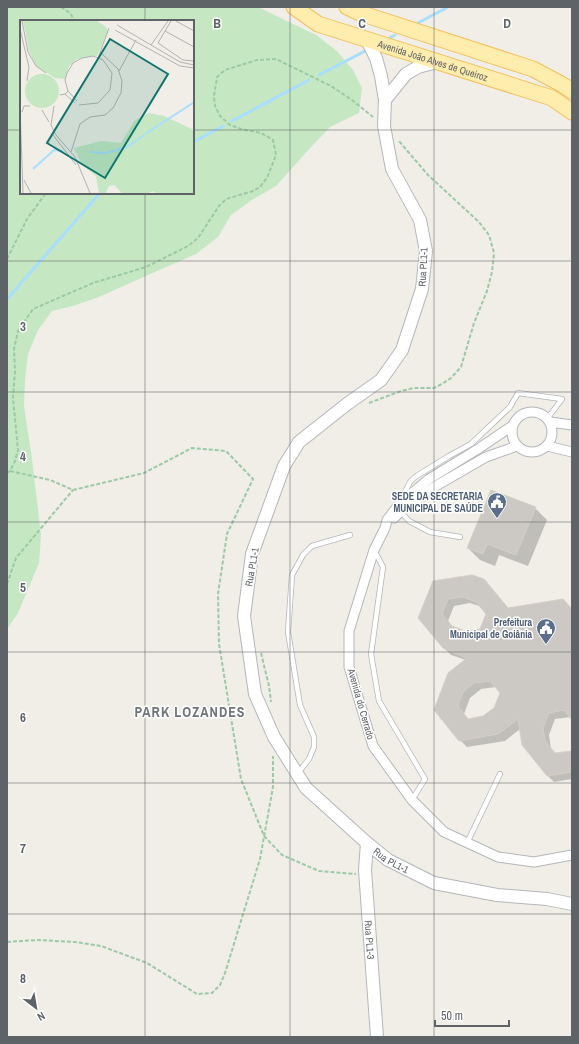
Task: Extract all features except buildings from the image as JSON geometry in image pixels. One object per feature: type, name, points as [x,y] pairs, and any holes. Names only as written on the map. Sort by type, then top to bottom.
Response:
[{"type":"main road","name":"Avenida João Alves de Queiroz","points":[[294,7],[318,24],[552,98],[572,112]]},
{"type":"main road","points":[[346,7],[360,13],[533,69],[572,91]]},
{"type":"street","name":"Rua PL1-1","points":[[368,40],[376,58],[381,76],[385,100],[384,126],[392,169],[420,220],[426,251],[422,290],[402,350],[381,380],[347,404],[300,442],[284,466],[252,554],[244,616],[255,694],[274,737],[306,788],[388,860],[434,883],[497,895],[548,899],[572,904]]},
{"type":"street","points":[[385,100],[406,74],[418,67],[437,62]]},
{"type":"street","points":[[528,412],[535,412],[542,414],[548,421],[552,428],[551,440],[542,450],[529,453],[522,450],[513,441],[511,434],[512,426],[521,415],[528,412]]},
{"type":"street","points":[[548,421],[572,425]]},
{"type":"street","name":"Avenida do Cerrado","points":[[512,426],[475,447],[429,479],[387,520],[385,528],[374,550],[349,631],[350,667],[373,746],[412,800],[444,832],[498,857],[534,862],[572,855]]},
{"type":"street","name":"Avenida do Cerrado","points":[[400,508],[486,457],[517,446]]},
{"type":"street","points":[[547,446],[572,452]]},
{"type":"street","name":"Rua PL1-3","points":[[367,843],[365,875],[377,1037]]},
{"type":"lane","points":[[486,457],[475,447],[510,407],[518,393],[562,399],[548,421]]},
{"type":"lane","points":[[400,508],[409,521],[430,532],[460,537]]},
{"type":"lane","points":[[297,775],[309,759],[314,747],[314,737],[300,705],[288,632],[292,575],[303,555],[312,546],[350,535]]},
{"type":"lane","name":"Avenida do Cerrado","points":[[374,550],[383,567],[371,654],[379,700],[425,779],[412,800]]},
{"type":"lane","points":[[467,843],[500,774]]},
{"type":"path","points":[[61,7],[70,14],[74,20]]},
{"type":"path","points":[[7,473],[10,471],[15,461],[18,450],[12,398],[15,372],[14,349],[18,331],[33,309],[94,283],[146,267],[188,246],[198,238],[219,206],[226,199],[253,191],[260,187],[267,178],[276,156],[273,140],[261,133],[230,125],[220,116],[215,106],[214,96],[217,77],[225,70],[257,60],[276,59],[331,86],[352,100],[392,133],[428,175],[479,222],[489,235],[494,253],[492,272],[487,292],[474,323],[462,367],[442,384],[434,388],[414,388],[400,391],[366,404]]},
{"type":"path","points":[[7,259],[27,219],[45,194]]},
{"type":"path","points":[[7,584],[16,558],[73,490],[144,473],[192,448],[226,451],[253,479],[227,534],[218,594],[219,644],[241,779],[264,836],[282,855],[319,871],[365,875]]},
{"type":"path","points":[[10,471],[50,480],[73,490]]},
{"type":"path","points":[[261,651],[269,686],[272,708]]},
{"type":"path","points":[[7,942],[38,940],[75,942],[101,946],[147,963],[197,994],[212,993],[220,985],[225,973],[260,859],[273,787],[274,737]]},
{"type":"green space","points":[[7,7],[258,7],[316,35],[337,51],[353,70],[362,88],[359,113],[330,127],[276,186],[252,200],[231,215],[218,237],[196,254],[99,297],[73,306],[52,311],[38,330],[28,354],[24,406],[41,535],[39,563],[18,613],[7,629]]},
{"type":"waterway","points":[[414,25],[448,7]]},
{"type":"waterway","points":[[386,40],[395,35]]},
{"type":"waterway","points":[[319,75],[369,49]]},
{"type":"waterway","points":[[232,121],[309,80]]},
{"type":"waterway","points":[[194,141],[223,126]]},
{"type":"waterway","points":[[7,299],[99,194]]},
{"type":"place","name":"SEDE DA SECRETARIA MUNICIPAL DE SAÚDE","points":[[497,519]]},
{"type":"place","name":"Prefeitura Municipal de Goiânia","points":[[546,645]]},
{"type":"district","name":"PARK LOZANDES","points":[[190,712]]}]
